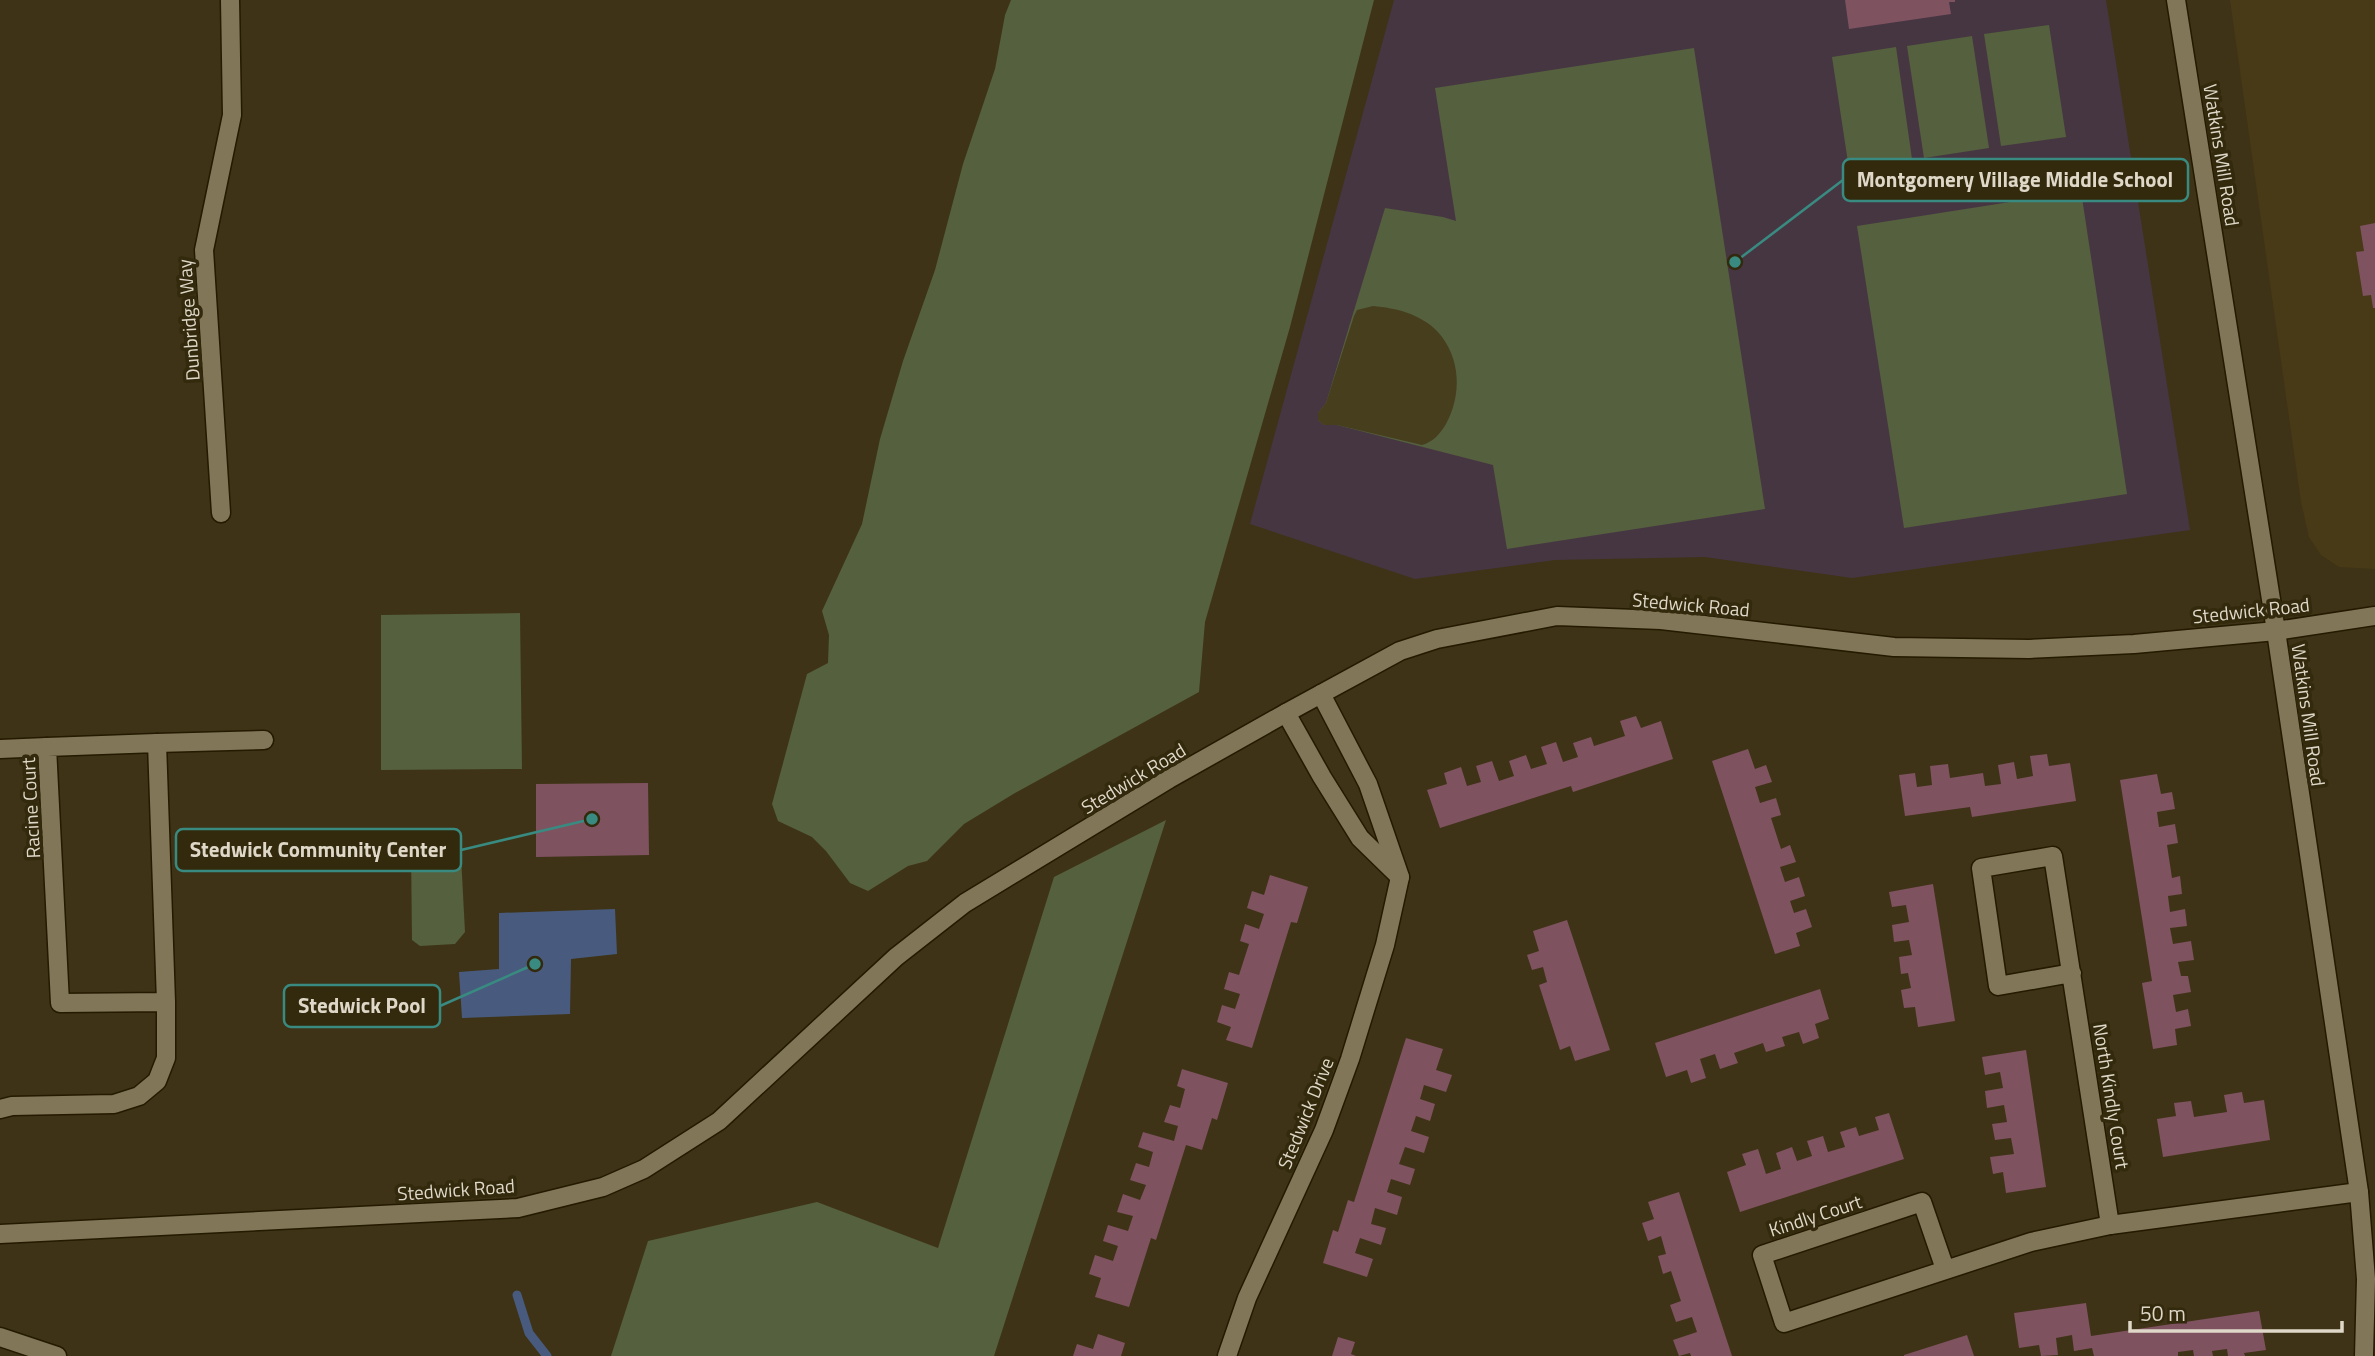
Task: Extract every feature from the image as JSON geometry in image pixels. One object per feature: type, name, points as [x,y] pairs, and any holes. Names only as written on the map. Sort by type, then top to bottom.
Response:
[{"type":"street","name":"Dunbridge Way","points":[[220,513],[204,250],[232,116],[230,0]]},
{"type":"street","name":"Watkins Mill Road","points":[[2176,0],[2276,631],[2359,1192],[2366,1279],[2364,1356]]},
{"type":"street","name":"Stedwick Road","points":[[0,1234],[518,1208],[603,1187],[644,1169],[719,1121],[896,957],[965,903],[1169,779],[1286,713],[1400,651],[1437,639],[1558,616],[1661,620],[1894,647],[2029,649],[2134,644],[2276,631],[2375,616]]},
{"type":"street","points":[[1321,694],[1368,783],[1400,877]]},
{"type":"street","points":[[1286,713],[1360,838],[1400,877]]},
{"type":"street","name":"Racine Court","points":[[166,1002],[61,1003],[47,747],[264,740]]},
{"type":"street","points":[[0,1109],[12,1106],[114,1104],[139,1096],[157,1081],[166,1058],[166,1002],[157,743]]},
{"type":"street","points":[[0,749],[47,747]]},
{"type":"street","name":"North Kindly Court","points":[[2072,973],[1998,986],[1981,868],[2053,856],[2072,973],[2110,1225]]},
{"type":"street","name":"Stedwick Drive","points":[[1227,1356],[1247,1298],[1324,1130],[1350,1059],[1385,945],[1400,877]]},
{"type":"street","name":"Kindly Court","points":[[1945,1269],[1922,1202],[1762,1255],[1784,1323],[2031,1242],[2110,1225],[2359,1192]]},
{"type":"street","points":[[0,1337],[57,1356]]},
{"type":"shaded area","points":[[1394,0],[2106,0],[2190,530],[1852,578],[1705,557],[1555,560],[1415,579],[1250,524]]},
{"type":"shaded area","points":[[2230,0],[2375,0],[2375,569],[2339,567],[2321,555],[2309,537],[2301,502]]},
{"type":"green space","points":[[1011,0],[1374,0],[1290,327],[1205,622],[1199,692],[1015,793],[964,824],[927,861],[908,866],[868,891],[850,883],[812,837],[778,821],[772,804],[807,674],[828,663],[829,635],[822,611],[862,524],[880,439],[903,361],[935,270],[963,164],[995,69],[1005,15]]},
{"type":"green space","points":[[2049,25],[2066,137],[2001,146],[1984,34]]},
{"type":"green space","points":[[1972,36],[1989,148],[1924,158],[1907,46]]},
{"type":"green space","points":[[1896,47],[1912,159],[1849,169],[1832,57]]},
{"type":"green space","points":[[1694,48],[1765,509],[1507,549],[1493,465],[1337,425],[1324,425],[1318,420],[1318,413],[1326,403],[1385,208],[1456,221],[1435,88]]},
{"type":"green space","points":[[2081,191],[2127,494],[1904,528],[1857,226]]},
{"type":"green space","points":[[520,613],[522,769],[381,770],[381,615]]},
{"type":"green space","points":[[1166,820],[994,1356],[611,1356],[648,1241],[817,1202],[938,1248],[1054,877]]},
{"type":"green space","points":[[454,834],[460,837],[465,932],[455,944],[420,946],[412,940],[411,850]]},
{"type":"sand","points":[[1373,306],[1416,316],[1438,332],[1451,353],[1457,377],[1455,401],[1444,428],[1426,444],[1337,425],[1324,425],[1318,420],[1318,413],[1326,403],[1354,316],[1357,310]]},
{"type":"water","points":[[615,909],[617,954],[571,959],[570,1014],[462,1018],[459,972],[499,969],[499,913]]},
{"type":"building","points":[[1845,0],[1955,2],[1949,2],[1951,14],[1849,29]]},
{"type":"building","points":[[2375,223],[2373,308],[2371,295],[2363,296],[2356,252],[2364,251],[2360,226]]},
{"type":"building","points":[[1636,716],[1641,728],[1661,721],[1673,759],[1573,792],[1571,786],[1440,828],[1427,790],[1447,784],[1444,773],[1461,767],[1467,786],[1481,782],[1476,766],[1492,761],[1499,781],[1514,776],[1509,761],[1526,755],[1531,769],[1547,764],[1541,747],[1556,742],[1563,762],[1578,757],[1573,743],[1591,737],[1594,746],[1625,736],[1620,721]]},
{"type":"building","points":[[1748,749],[1755,769],[1766,765],[1772,782],[1755,787],[1760,803],[1776,798],[1781,815],[1771,818],[1781,849],[1790,845],[1796,862],[1780,867],[1785,882],[1799,877],[1805,896],[1790,901],[1794,913],[1806,909],[1812,927],[1796,933],[1800,946],[1775,954],[1712,761]]},
{"type":"building","points":[[2047,754],[2049,766],[2070,763],[2076,801],[1972,817],[1970,807],[1905,816],[1899,775],[1915,773],[1917,787],[1932,785],[1930,766],[1948,764],[1950,778],[1983,773],[1985,786],[2001,784],[1998,765],[2014,762],[2017,779],[2033,776],[2030,756]]},
{"type":"building","points":[[2157,774],[2161,794],[2172,792],[2175,809],[2157,812],[2159,827],[2175,824],[2178,843],[2167,845],[2172,878],[2180,876],[2182,894],[2168,896],[2170,912],[2185,909],[2187,926],[2170,928],[2173,944],[2191,941],[2194,960],[2178,962],[2181,976],[2188,976],[2191,992],[2173,995],[2176,1012],[2188,1009],[2191,1026],[2175,1029],[2177,1045],[2153,1049],[2142,983],[2152,981],[2120,780]]},
{"type":"building","points":[[648,783],[649,855],[536,857],[536,784]]},
{"type":"building","points":[[1270,875],[1308,887],[1297,923],[1291,922],[1252,1048],[1226,1040],[1231,1027],[1217,1022],[1222,1005],[1235,1009],[1240,994],[1224,989],[1229,972],[1239,975],[1249,944],[1240,941],[1245,924],[1259,929],[1264,914],[1247,908],[1252,891],[1264,895]]},
{"type":"building","points":[[1933,884],[1955,1021],[1918,1027],[1915,1007],[1904,1008],[1901,990],[1911,988],[1908,973],[1901,974],[1899,957],[1912,955],[1909,940],[1894,942],[1892,925],[1909,922],[1906,905],[1892,907],[1889,892]]},
{"type":"building","points":[[1567,920],[1610,1050],[1575,1061],[1570,1046],[1560,1050],[1539,985],[1547,982],[1543,967],[1532,970],[1527,955],[1539,951],[1533,931]]},
{"type":"building","points":[[1820,989],[1829,1019],[1815,1024],[1819,1038],[1803,1044],[1799,1032],[1782,1037],[1785,1046],[1766,1052],[1763,1043],[1734,1053],[1738,1063],[1720,1069],[1715,1054],[1700,1059],[1706,1078],[1691,1083],[1687,1070],[1666,1077],[1655,1043]]},
{"type":"building","points":[[1406,1038],[1443,1049],[1436,1070],[1452,1075],[1446,1092],[1424,1085],[1420,1099],[1435,1104],[1430,1121],[1416,1116],[1411,1131],[1429,1137],[1424,1153],[1405,1147],[1399,1164],[1415,1169],[1410,1185],[1391,1179],[1387,1192],[1402,1197],[1397,1215],[1375,1208],[1371,1224],[1386,1228],[1381,1245],[1360,1238],[1355,1253],[1373,1259],[1367,1277],[1323,1263],[1333,1230],[1338,1232],[1348,1200],[1354,1202]]},
{"type":"building","points":[[2026,1050],[2046,1187],[2006,1193],[2003,1172],[1993,1174],[1990,1157],[2014,1154],[2011,1138],[1995,1140],[1992,1124],[2007,1122],[2004,1105],[1987,1108],[1985,1091],[2003,1088],[2000,1072],[1985,1075],[1982,1057]]},
{"type":"building","points":[[1182,1069],[1228,1083],[1217,1120],[1212,1118],[1202,1150],[1186,1145],[1156,1240],[1151,1238],[1129,1307],[1095,1297],[1101,1278],[1089,1274],[1095,1255],[1113,1261],[1118,1246],[1103,1241],[1108,1225],[1128,1231],[1133,1216],[1117,1212],[1123,1194],[1140,1200],[1146,1185],[1130,1180],[1136,1163],[1149,1167],[1153,1152],[1138,1147],[1143,1132],[1174,1141],[1178,1126],[1164,1122],[1170,1105],[1180,1108],[1185,1089],[1177,1086]]},
{"type":"building","points":[[2242,1092],[2244,1103],[2264,1100],[2270,1140],[2163,1157],[2157,1119],[2176,1116],[2174,1103],[2191,1101],[2194,1117],[2227,1112],[2224,1095]]},
{"type":"building","points":[[1889,1113],[1904,1159],[1740,1212],[1727,1172],[1746,1165],[1742,1154],[1758,1149],[1766,1174],[1781,1169],[1776,1153],[1792,1147],[1797,1161],[1812,1156],[1807,1141],[1823,1136],[1828,1152],[1845,1147],[1840,1132],[1856,1127],[1859,1136],[1879,1130],[1875,1117]]},
{"type":"building","points":[[1679,1192],[1732,1356],[1691,1356],[1690,1353],[1679,1356],[1673,1340],[1697,1332],[1692,1317],[1676,1322],[1670,1305],[1681,1301],[1671,1271],[1663,1274],[1658,1256],[1666,1254],[1661,1236],[1648,1241],[1642,1223],[1654,1219],[1648,1202]]},
{"type":"building","points":[[2086,1303],[2091,1336],[2259,1311],[2266,1350],[2244,1353],[2245,1356],[2228,1356],[2227,1349],[2212,1351],[2213,1356],[2194,1356],[2193,1350],[2178,1352],[2178,1356],[2094,1356],[2092,1348],[2074,1351],[2072,1335],[2056,1338],[2058,1355],[2041,1356],[2039,1345],[2019,1348],[2014,1313]]},
{"type":"building","points":[[1098,1334],[1125,1343],[1121,1356],[1073,1356],[1077,1344],[1093,1349]]},
{"type":"building","points":[[1967,1335],[1974,1356],[1904,1356],[1904,1355]]},
{"type":"building","points":[[1338,1337],[1355,1342],[1351,1354],[1356,1356],[1332,1356]]},
{"type":"waterway","points":[[517,1295],[529,1333],[547,1356]]},
{"type":"place","name":"Montgomery Village Middle School","points":[[1735,262]]},
{"type":"place","name":"Stedwick Community Center","points":[[592,819]]},
{"type":"place","name":"Stedwick Pool","points":[[535,964]]}]
